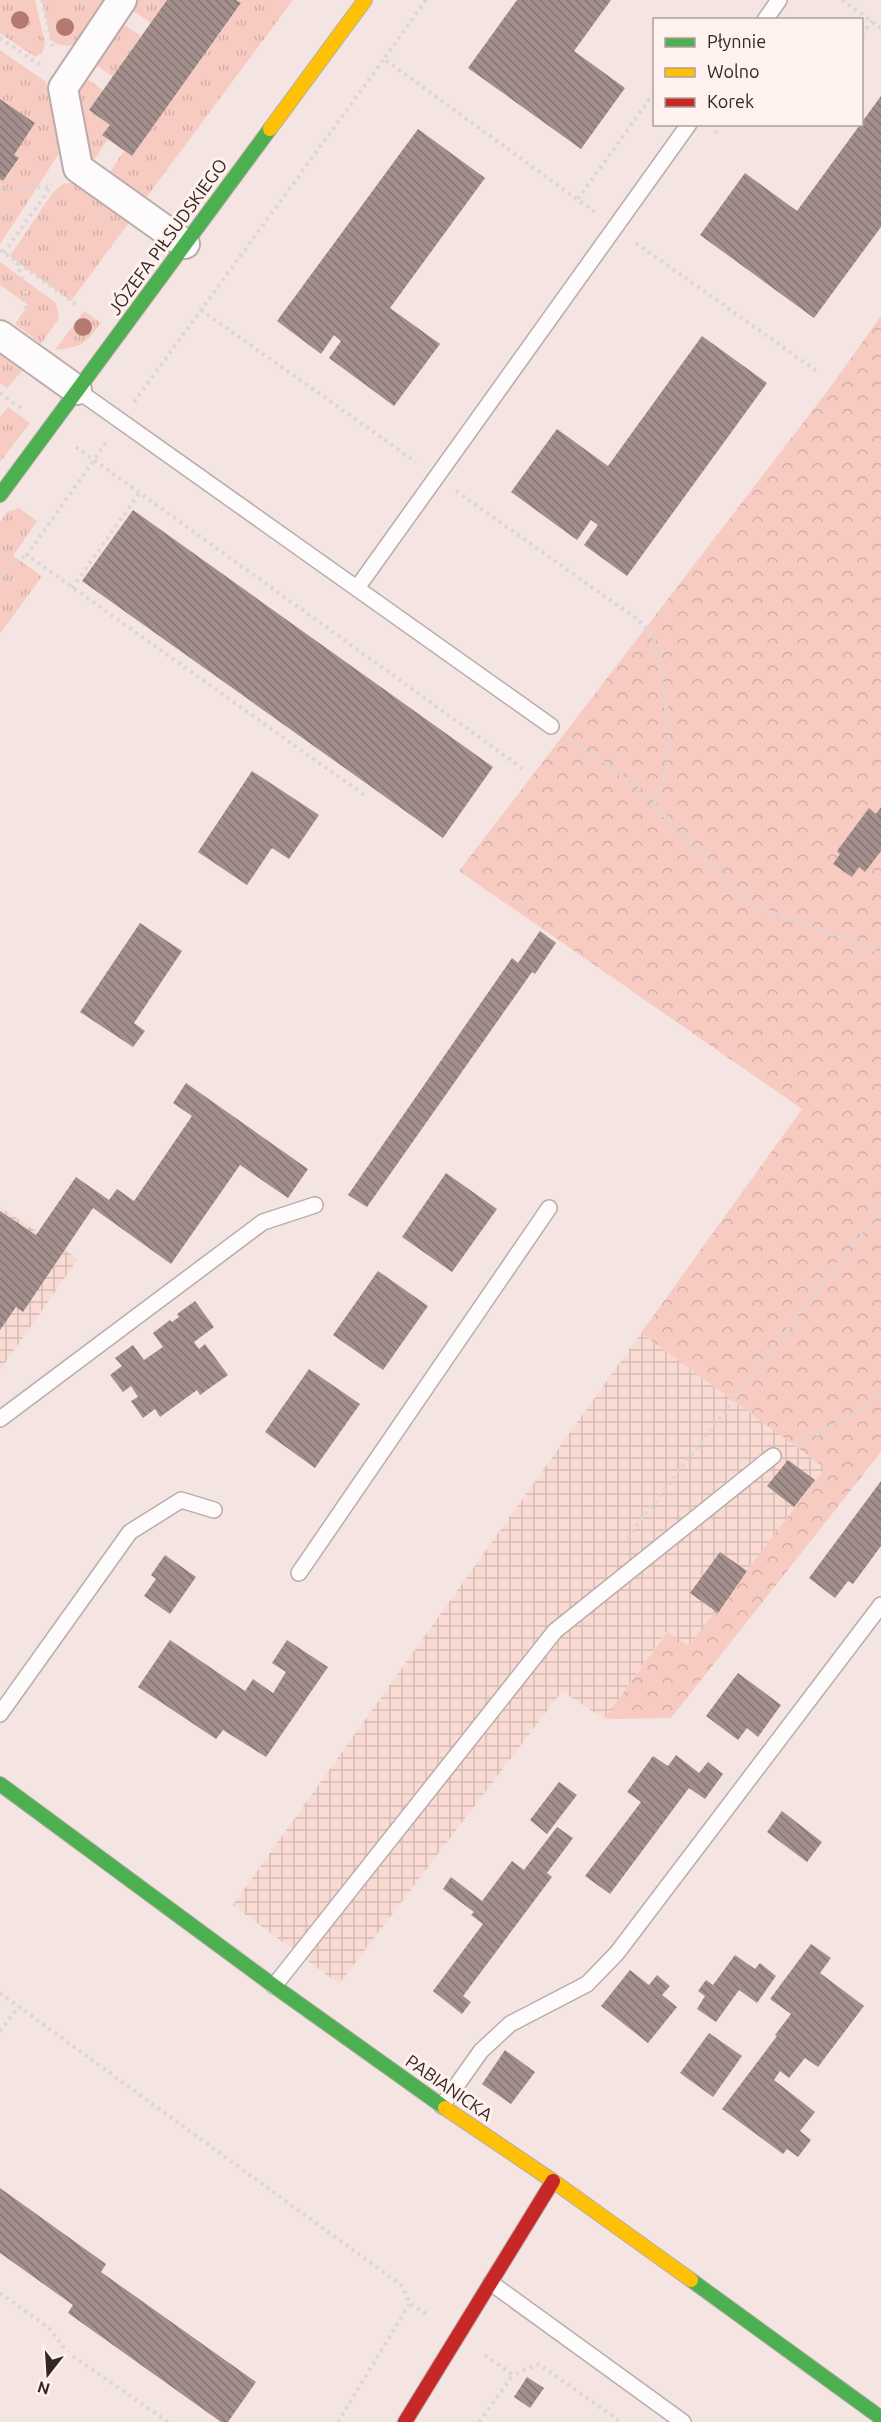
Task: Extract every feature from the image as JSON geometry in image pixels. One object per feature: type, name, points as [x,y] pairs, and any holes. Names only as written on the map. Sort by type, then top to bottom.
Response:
[{"type":"street","points":[[122,0],[63,88],[78,168],[185,244]]},
{"type":"street","name":"JÓZEFA PIŁSUDSKIEGO","points":[[0,495],[365,0]]},
{"type":"street","points":[[9,341],[77,390]]},
{"type":"street","name":"PABIANICKA","points":[[0,1784],[274,1986],[442,2106],[553,2181],[869,2416]]},
{"type":"street","points":[[405,2422],[553,2181]]},
{"type":"lane","points":[[766,18],[779,0]]},
{"type":"lane","points":[[357,588],[688,126]]},
{"type":"lane","points":[[77,390],[551,726]]},
{"type":"lane","points":[[0,1419],[263,1222],[315,1205]]},
{"type":"lane","points":[[299,1573],[549,1208]]},
{"type":"lane","points":[[274,1986],[555,1631],[773,1456]]},
{"type":"lane","points":[[0,1714],[130,1532],[181,1500],[214,1510]]},
{"type":"lane","points":[[442,2106],[481,2051],[510,2024],[587,1984],[617,1953],[881,1605]]},
{"type":"lane","points":[[491,2283],[683,2422]]},
{"type":"path","points":[[0,578],[15,562],[27,555],[121,420],[426,0]]},
{"type":"path","points":[[842,0],[881,28]]},
{"type":"path","points":[[863,32],[872,21]]},
{"type":"path","points":[[0,38],[43,67]]},
{"type":"path","points":[[384,58],[407,75]]},
{"type":"path","points":[[578,199],[653,94]]},
{"type":"path","points":[[78,168],[58,176],[2,251],[78,306]]},
{"type":"path","points":[[0,189],[51,187]]},
{"type":"path","points":[[9,341],[28,314],[25,290],[17,262]]},
{"type":"path","points":[[0,393],[526,771]]},
{"type":"path","points":[[72,588],[140,492]]},
{"type":"path","points":[[27,555],[367,797]]},
{"type":"path","points":[[637,619],[651,634],[657,649],[663,688],[668,748],[663,782],[654,805]]},
{"type":"path","points":[[551,726],[633,783],[737,893],[764,910],[881,952]]},
{"type":"path","points":[[621,1546],[881,1209]]},
{"type":"path","points":[[773,1456],[859,1412],[881,1392]]},
{"type":"path","points":[[0,1993],[401,2285],[410,2303],[513,2375]]},
{"type":"path","points":[[0,2031],[18,2007]]},
{"type":"path","points":[[0,2020],[8,2021]]},
{"type":"path","points":[[0,2293],[49,2328],[68,2353],[168,2422]]},
{"type":"path","points":[[338,2422],[410,2303]]},
{"type":"path","points":[[479,2422],[513,2375],[539,2364],[621,2422]]},
{"type":"shaded area","points":[[0,1207],[78,1259],[0,1370]]},
{"type":"shaded area","points":[[641,1333],[825,1468],[689,1647],[666,1632],[604,1719],[562,1691],[339,1984],[233,1905]]},
{"type":"green space","points":[[0,0],[35,0],[45,44],[42,53],[35,57],[0,33]]},
{"type":"green space","points":[[42,0],[104,0],[76,44],[66,46],[51,40]]},
{"type":"green space","points":[[133,0],[167,0],[151,23],[130,9]]},
{"type":"green space","points":[[236,0],[293,0],[140,206],[104,181],[124,151],[132,156],[241,4]]},
{"type":"green space","points":[[119,21],[141,36],[113,77],[92,62]]},
{"type":"green space","points":[[0,50],[46,82],[62,149],[0,244],[0,179],[4,181],[19,159],[14,155],[35,123],[0,99]]},
{"type":"green space","points":[[83,76],[103,90],[89,110],[110,125],[102,135],[108,139],[88,169],[66,94]]},
{"type":"green space","points":[[76,182],[130,221],[71,301],[10,256],[53,192],[63,184]]},
{"type":"green space","points":[[0,262],[56,303],[59,318],[41,344],[15,324],[28,305],[0,285]]},
{"type":"green space","points":[[84,311],[101,323],[77,346],[55,350]]},
{"type":"green space","points":[[881,316],[881,1452],[671,1718],[604,1719],[667,1632],[689,1646],[825,1468],[641,1333],[802,1109],[459,871],[829,389]]},
{"type":"green space","points":[[0,355],[22,371],[7,388],[0,383]]},
{"type":"green space","points":[[8,407],[30,423],[0,462],[0,417]]},
{"type":"green space","points":[[19,508],[37,521],[13,556],[42,576],[0,634],[0,522],[7,512]]},
{"type":"building","points":[[167,0],[236,0],[241,3],[132,156],[102,135],[110,125],[89,110]]},
{"type":"building","points":[[517,0],[611,0],[574,51],[625,88],[581,149],[468,68]]},
{"type":"building","points":[[881,96],[881,227],[814,318],[700,235],[745,173],[797,211],[859,126],[863,126],[863,121]]},
{"type":"building","points":[[0,99],[35,123],[14,155],[19,158],[3,181],[0,179]]},
{"type":"building","points":[[418,129],[485,178],[390,308],[440,344],[394,406],[329,358],[341,341],[334,335],[321,354],[277,321]]},
{"type":"building","points":[[702,336],[767,383],[627,576],[584,545],[598,525],[591,520],[577,540],[511,492],[557,429],[608,466]]},
{"type":"building","points":[[133,510],[493,767],[443,838],[82,581]]},
{"type":"building","points":[[252,771],[319,815],[289,859],[272,848],[247,885],[198,852]]},
{"type":"building","points":[[881,807],[881,851],[865,872],[859,867],[852,877],[833,864],[840,854],[837,851],[869,808],[876,814]]},
{"type":"building","points":[[140,923],[182,951],[134,1023],[145,1031],[133,1047],[80,1012]]},
{"type":"building","points":[[540,931],[556,943],[535,974],[532,972],[367,1207],[348,1195],[512,958],[518,963]]},
{"type":"building","points":[[186,1083],[308,1169],[288,1198],[240,1165],[171,1264],[93,1208],[23,1312],[16,1307],[0,1330],[0,1211],[36,1235],[76,1177],[109,1200],[117,1189],[134,1201],[192,1116],[173,1103]]},
{"type":"building","points":[[446,1173],[497,1209],[452,1272],[402,1237]]},
{"type":"building","points":[[378,1271],[428,1306],[383,1370],[333,1335]]},
{"type":"building","points":[[195,1301],[214,1327],[194,1342],[199,1349],[205,1344],[228,1375],[200,1395],[197,1390],[160,1417],[155,1409],[143,1418],[131,1401],[138,1397],[131,1386],[123,1392],[110,1375],[122,1366],[115,1358],[133,1345],[144,1360],[163,1347],[153,1333],[170,1320],[172,1322],[179,1317],[177,1314]]},
{"type":"building","points":[[309,1369],[360,1404],[315,1468],[265,1432]]},
{"type":"building","points":[[788,1460],[815,1480],[794,1507],[767,1486]]},
{"type":"building","points":[[881,1481],[881,1546],[853,1584],[848,1581],[835,1598],[809,1578]]},
{"type":"building","points":[[720,1552],[747,1571],[718,1613],[690,1593]]},
{"type":"building","points":[[165,1555],[196,1577],[170,1614],[144,1596],[156,1579],[151,1575]]},
{"type":"building","points":[[170,1640],[245,1691],[253,1679],[273,1693],[286,1672],[272,1663],[287,1640],[328,1667],[266,1757],[223,1730],[216,1739],[138,1687]]},
{"type":"building","points":[[738,1673],[781,1705],[758,1737],[747,1728],[738,1740],[706,1716]]},
{"type":"building","points":[[676,1755],[699,1773],[708,1762],[723,1774],[705,1799],[689,1788],[610,1894],[585,1876],[641,1802],[627,1792],[653,1756],[668,1766]]},
{"type":"building","points":[[559,1782],[577,1795],[547,1834],[530,1820]]},
{"type":"building","points":[[782,1811],[822,1842],[807,1862],[767,1832]]},
{"type":"building","points":[[557,1827],[573,1838],[547,1873],[552,1877],[463,1996],[471,2002],[462,2014],[433,1991],[483,1924],[471,1915],[474,1912],[443,1889],[451,1877],[482,1901],[512,1861],[524,1870]]},
{"type":"building","points":[[811,1944],[831,1958],[820,1973],[864,2006],[818,2067],[805,2058],[789,2078],[780,2071],[774,2080],[815,2112],[800,2131],[811,2140],[798,2157],[787,2149],[783,2154],[722,2109],[791,2014],[770,1999]]},
{"type":"building","points":[[735,1955],[755,1969],[760,1963],[776,1976],[757,2003],[739,1990],[716,2022],[697,2009],[705,1996],[698,1991],[706,1980],[713,1985]]},
{"type":"building","points":[[630,1970],[649,1985],[657,1975],[670,1986],[662,1995],[677,2007],[648,2043],[601,2006]]},
{"type":"building","points":[[709,2033],[742,2056],[713,2097],[680,2073]]},
{"type":"building","points":[[505,2050],[535,2072],[511,2104],[482,2084]]},
{"type":"building","points":[[0,2188],[106,2264],[101,2272],[256,2382],[228,2422],[221,2422],[68,2313],[73,2305],[0,2253]]},
{"type":"building","points":[[527,2377],[544,2388],[530,2408],[514,2397]]},
{"type":"traffic: fast","points":[[0,495],[270,129]]},
{"type":"traffic: fast","points":[[0,1784],[274,1986],[445,2108]]},
{"type":"traffic: fast","points":[[691,2280],[881,2418]]},
{"type":"traffic: slow","points":[[270,129],[365,0]]},
{"type":"traffic: slow","points":[[445,2108],[553,2181],[691,2280]]},
{"type":"traffic: jam","points":[[405,2422],[553,2181]]}]
